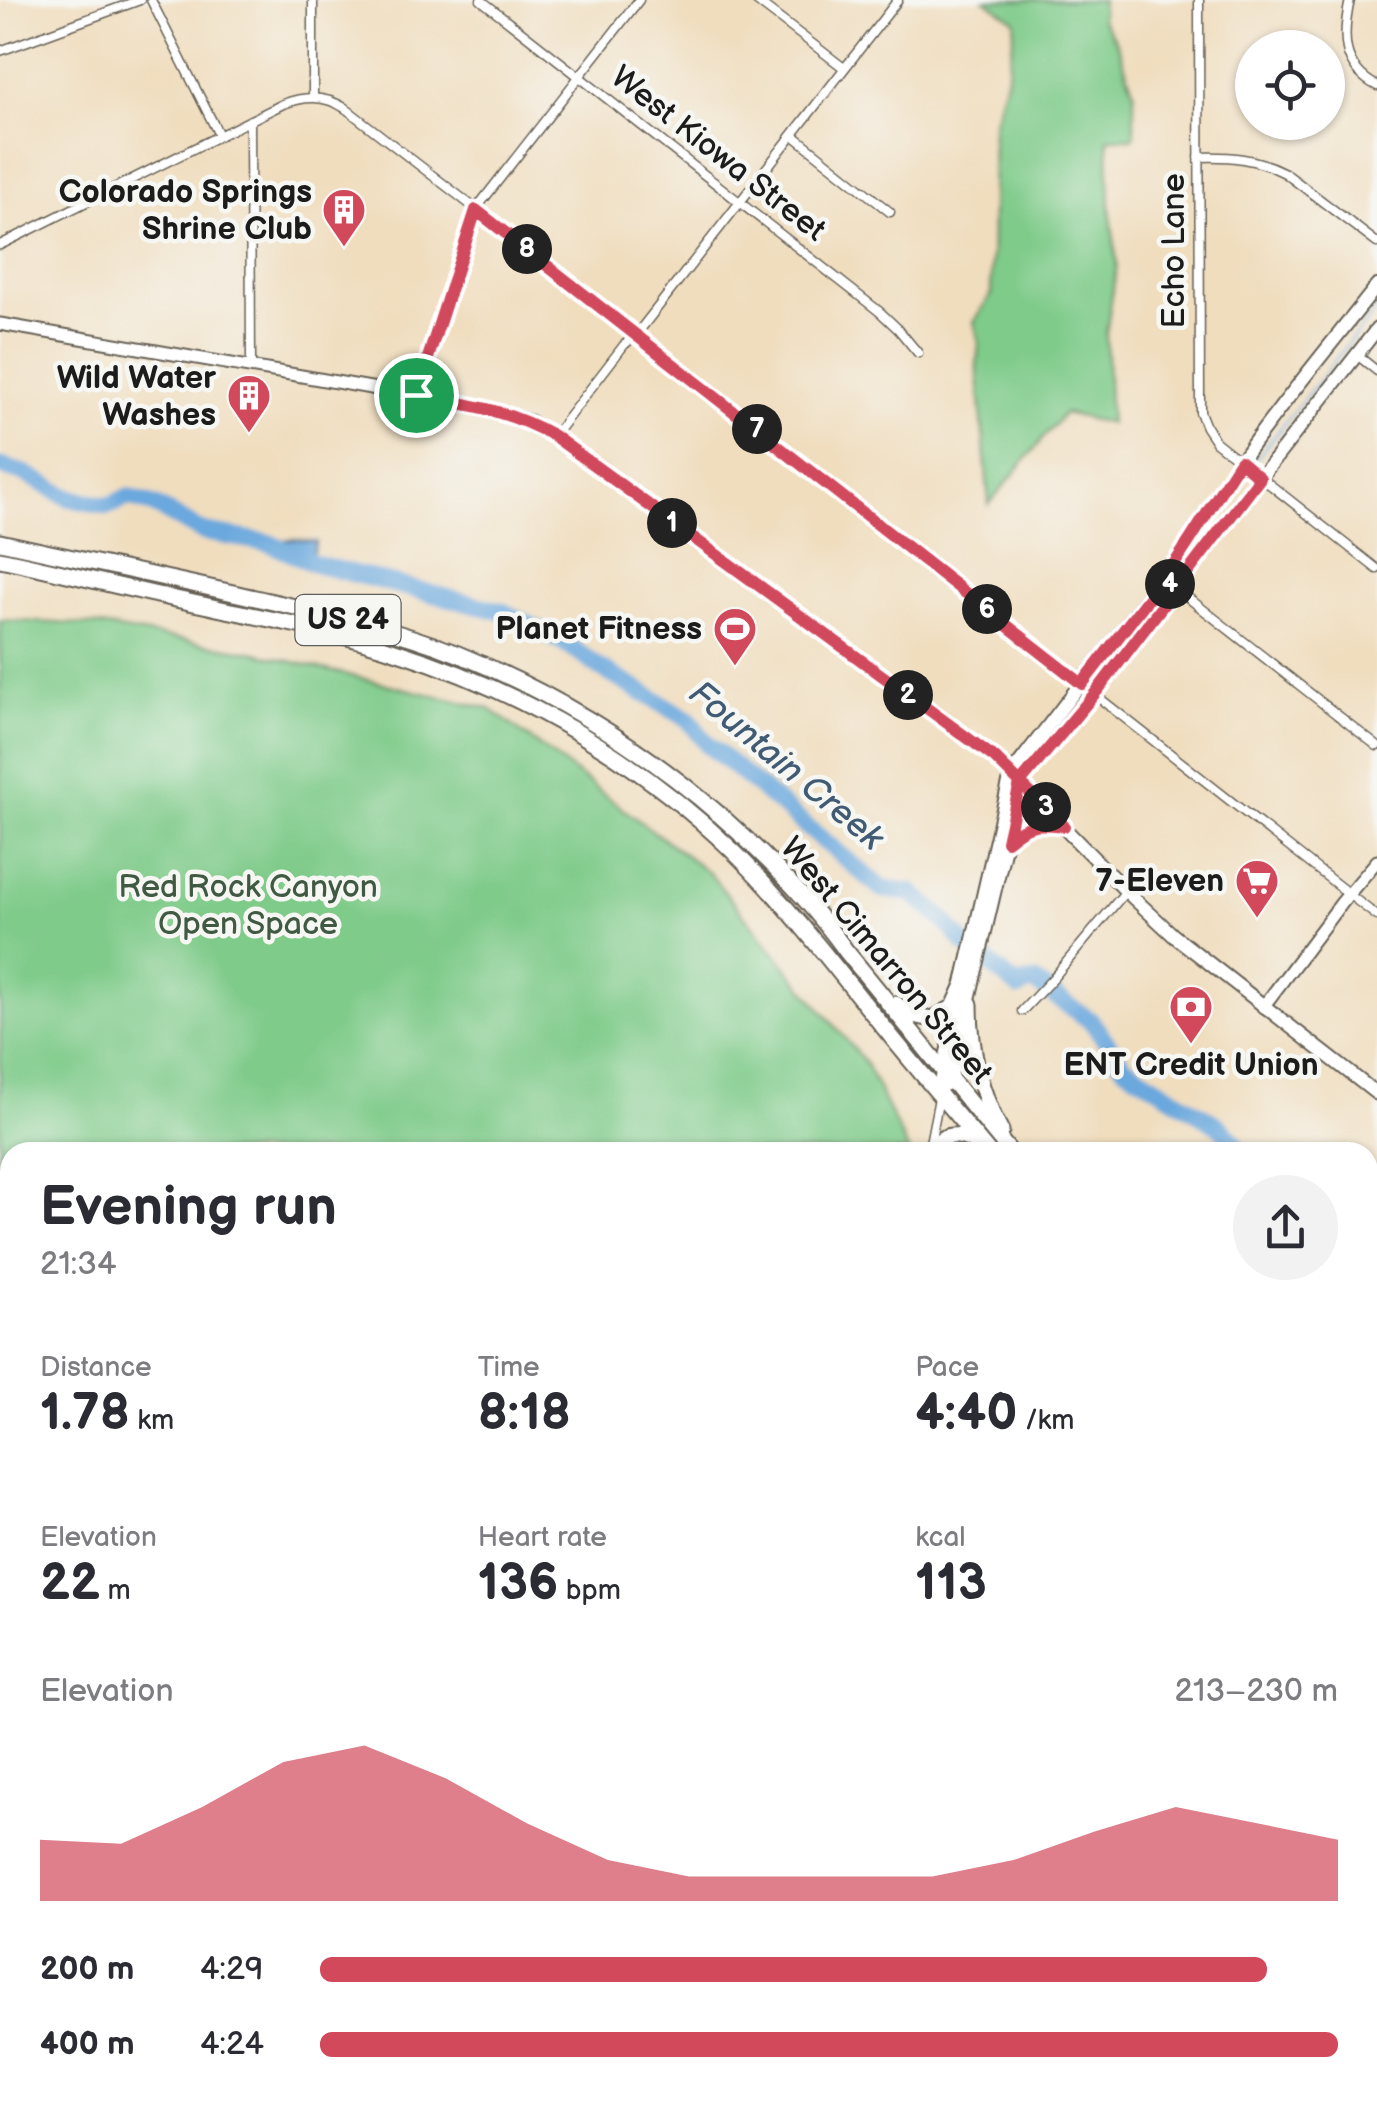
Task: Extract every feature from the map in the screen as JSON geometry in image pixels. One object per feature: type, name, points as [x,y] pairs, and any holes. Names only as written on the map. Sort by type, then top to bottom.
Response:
[{"type":"highway","name":"West Cimarron Street","points":[[0,542],[294,606],[425,642],[553,698],[620,738],[703,800],[822,918],[1003,1142]]},
{"type":"highway","name":"West Cimarron Street","points":[[0,559],[400,652],[538,710],[599,745],[712,832],[759,878],[980,1142]]},
{"type":"highway","points":[[846,951],[907,1014],[933,1019],[954,1007],[963,988]]},
{"type":"highway","points":[[970,1004],[979,1080],[1006,1142]]},
{"type":"highway","points":[[938,1142],[944,1136],[957,1135],[974,1142]]},
{"type":"main road","points":[[940,1094],[970,1004],[972,971],[1016,778],[1184,550],[1240,461],[1377,286]]},
{"type":"main road","points":[[0,324],[499,410],[530,422],[995,758],[1173,935],[1377,1094]]},
{"type":"main road","points":[[981,932],[1007,841],[1016,778],[1095,694],[1377,330]]},
{"type":"main road","points":[[1007,841],[1023,827],[1064,826]]},
{"type":"main road","points":[[1263,1007],[1377,861]]},
{"type":"main road","points":[[946,1075],[963,988],[972,971]]},
{"type":"street","points":[[0,52],[140,0]]},
{"type":"street","points":[[150,0],[219,134]]},
{"type":"street","points":[[312,0],[313,97]]},
{"type":"street","name":"West Kiowa Street","points":[[481,0],[880,312],[918,353]]},
{"type":"street","points":[[416,395],[476,210],[639,0]]},
{"type":"street","points":[[755,0],[844,68]]},
{"type":"street","points":[[554,436],[898,0]]},
{"type":"street","name":"Echo Lane","points":[[1199,0],[1200,412],[1216,442],[1377,568]]},
{"type":"street","points":[[1350,0],[1344,34],[1349,57],[1362,76],[1377,86]]},
{"type":"street","points":[[0,245],[294,100],[330,100],[1095,694],[1347,898],[1377,916]]},
{"type":"street","points":[[250,120],[252,367]]},
{"type":"street","points":[[793,134],[890,212]]},
{"type":"street","points":[[1199,156],[1249,158],[1269,164],[1377,243]]},
{"type":"street","points":[[1357,356],[1377,371]]},
{"type":"street","points":[[1164,578],[1377,746]]},
{"type":"street","points":[[1022,1011],[1126,891]]},
{"type":"street","points":[[932,1142],[940,1094]]},
{"type":"green space","points":[[985,0],[1102,0],[1101,20],[1117,43],[1134,93],[1134,138],[1108,138],[1117,264],[1106,334],[1110,424],[1064,413],[989,504],[977,364],[979,343],[974,322],[991,295],[993,125],[1008,72],[1016,21]]},
{"type":"green space","name":"Red Rock Canyon Open Space","points":[[0,620],[95,625],[252,652],[490,709],[709,873],[866,1064],[904,1142],[0,1142]]},
{"type":"water","points":[[295,539],[316,542],[308,567],[273,549],[274,543]]},
{"type":"waterway","points":[[1257,458],[1377,308]]},
{"type":"waterway","name":"Fountain Creek","points":[[0,466],[26,474],[69,498],[108,506],[129,497],[203,532],[269,543],[315,564],[504,612],[568,645],[688,719],[707,744],[882,889],[912,893],[1019,988],[1034,982],[1091,1021],[1124,1066],[1219,1126],[1234,1142]]},
{"type":"place","name":"Colorado Springs Shrine Club","points":[[344,248]]},
{"type":"place","name":"Wild Water Washes","points":[[249,434]]},
{"type":"place","name":"Planet Fitness","points":[[735,667]]},
{"type":"place","name":"7-Eleven","points":[[1257,919]]},
{"type":"place","name":"ENT Credit Union","points":[[1191,1045]]},
{"type":"route","points":[[416,395],[476,210],[1082,684],[1164,578],[1176,588],[1260,478],[1240,461],[1164,578],[1176,588],[1020,783],[1064,826],[1023,827],[1007,841],[1020,783],[995,758],[554,436],[499,410],[416,395]]}]
